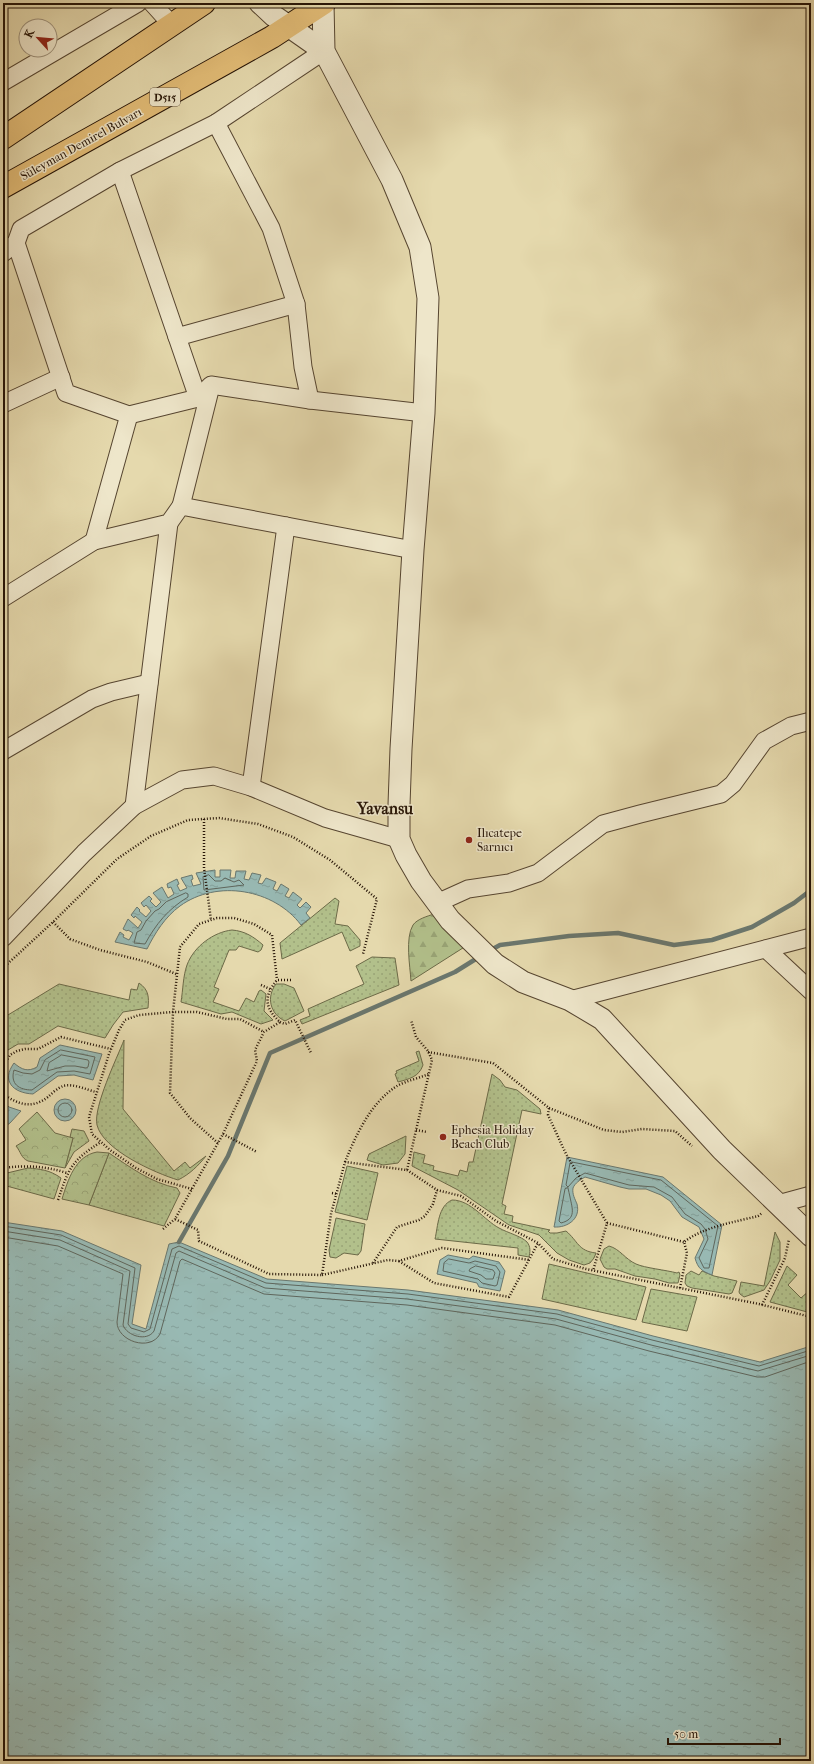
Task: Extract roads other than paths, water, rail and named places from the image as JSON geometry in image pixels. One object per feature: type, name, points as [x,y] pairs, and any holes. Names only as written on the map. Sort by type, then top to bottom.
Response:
[{"type":"highway","points":[[3,138],[204,3]]},
{"type":"highway","name":"Süleyman Demirel Bulvarı","points":[[3,187],[272,37],[324,3]]},
{"type":"street","points":[[3,82],[138,3]]},
{"type":"street","points":[[152,3],[171,24]]},
{"type":"street","points":[[260,3],[266,10],[324,51],[392,180],[420,247],[428,298],[424,412],[413,550],[401,750],[399,839],[406,855],[421,882],[450,920],[495,964],[523,982],[570,1000],[602,1019],[722,1150],[767,1211],[811,1236]]},
{"type":"street","points":[[324,3],[324,51]]},
{"type":"street","points":[[211,385],[198,398],[129,415],[66,393],[10,248],[21,229],[120,172],[216,123],[324,51]]},
{"type":"street","points":[[216,123],[271,228],[296,304],[303,366],[310,400]]},
{"type":"street","points":[[120,172],[198,398]]},
{"type":"street","points":[[177,336],[296,304]]},
{"type":"street","points":[[3,404],[61,377]]},
{"type":"street","points":[[211,385],[310,400],[424,412]]},
{"type":"street","points":[[134,806],[168,523],[181,506],[211,385]]},
{"type":"street","points":[[94,541],[129,415]]},
{"type":"street","points":[[181,506],[413,550]]},
{"type":"street","points":[[3,598],[94,541],[168,523]]},
{"type":"street","points":[[251,787],[286,526]]},
{"type":"street","points":[[3,751],[92,699],[111,692],[149,683]]},
{"type":"street","points":[[438,903],[468,889],[510,883],[538,873],[603,824],[721,794],[733,784],[764,741],[791,726],[811,721]]},
{"type":"street","points":[[3,937],[84,853],[134,806],[182,780],[214,776],[251,787],[325,818],[399,839]]},
{"type":"street","points":[[570,1000],[811,937]]},
{"type":"street","points":[[766,949],[811,991]]},
{"type":"street","points":[[767,1211],[811,1195]]},
{"type":"water","points":[[215,870],[215,877],[220,877],[220,870],[231,870],[230,878],[235,878],[236,871],[246,871],[244,879],[249,880],[252,873],[261,875],[258,883],[262,884],[266,878],[276,882],[273,889],[277,891],[281,884],[289,889],[285,896],[289,898],[293,892],[302,899],[297,905],[300,908],[306,902],[311,907],[306,913],[310,918],[301,925],[290,913],[276,903],[261,896],[244,892],[227,891],[211,893],[195,898],[180,906],[161,926],[147,949],[115,942],[120,932],[124,935],[123,937],[129,940],[133,933],[123,929],[128,919],[138,928],[142,922],[135,916],[134,918],[131,915],[137,907],[146,917],[151,911],[146,905],[144,907],[141,903],[149,896],[152,899],[150,901],[156,907],[161,902],[153,893],[162,887],[168,898],[174,894],[171,887],[168,888],[167,884],[177,879],[179,884],[177,885],[180,891],[187,888],[181,878],[192,875],[193,879],[191,880],[193,886],[201,884],[196,873]]},
{"type":"water","points":[[60,1045],[102,1054],[93,1080],[74,1075],[58,1076],[33,1094],[20,1091],[11,1085],[9,1075],[10,1069],[14,1063],[25,1070],[34,1069],[37,1067],[40,1058]]},
{"type":"water","points":[[65,1099],[73,1102],[76,1110],[73,1118],[65,1121],[57,1118],[54,1110],[57,1102]]},
{"type":"water","points":[[3,1101],[9,1107],[21,1111],[3,1128]]},
{"type":"water","points":[[567,1157],[663,1177],[722,1225],[712,1275],[701,1269],[695,1258],[704,1239],[699,1227],[682,1217],[670,1201],[661,1195],[646,1189],[629,1189],[585,1177],[576,1183],[573,1188],[573,1194],[578,1209],[575,1218],[572,1222],[564,1226],[554,1227]]},
{"type":"water","points":[[3,1222],[62,1231],[141,1265],[132,1324],[146,1329],[169,1244],[179,1242],[267,1279],[408,1290],[558,1310],[653,1336],[760,1362],[811,1346],[811,1761],[3,1761]]},
{"type":"water","points":[[448,1255],[469,1259],[473,1256],[499,1262],[505,1271],[500,1291],[479,1287],[477,1283],[437,1274],[440,1260]]},
{"type":"waterway","points":[[489,951],[500,945],[569,936],[618,933],[674,945],[712,940],[752,927],[794,903],[811,890]]},
{"type":"waterway","points":[[179,1242],[228,1156],[270,1053],[455,972],[479,957]]},
{"type":"place","name":"Ilıcatepe Sarnıcı","points":[[469,840]]},
{"type":"place","name":"Ephesia Holiday Beach Club","points":[[443,1137]]},
{"type":"district","name":"Yavansu","points":[[385,808]]}]
